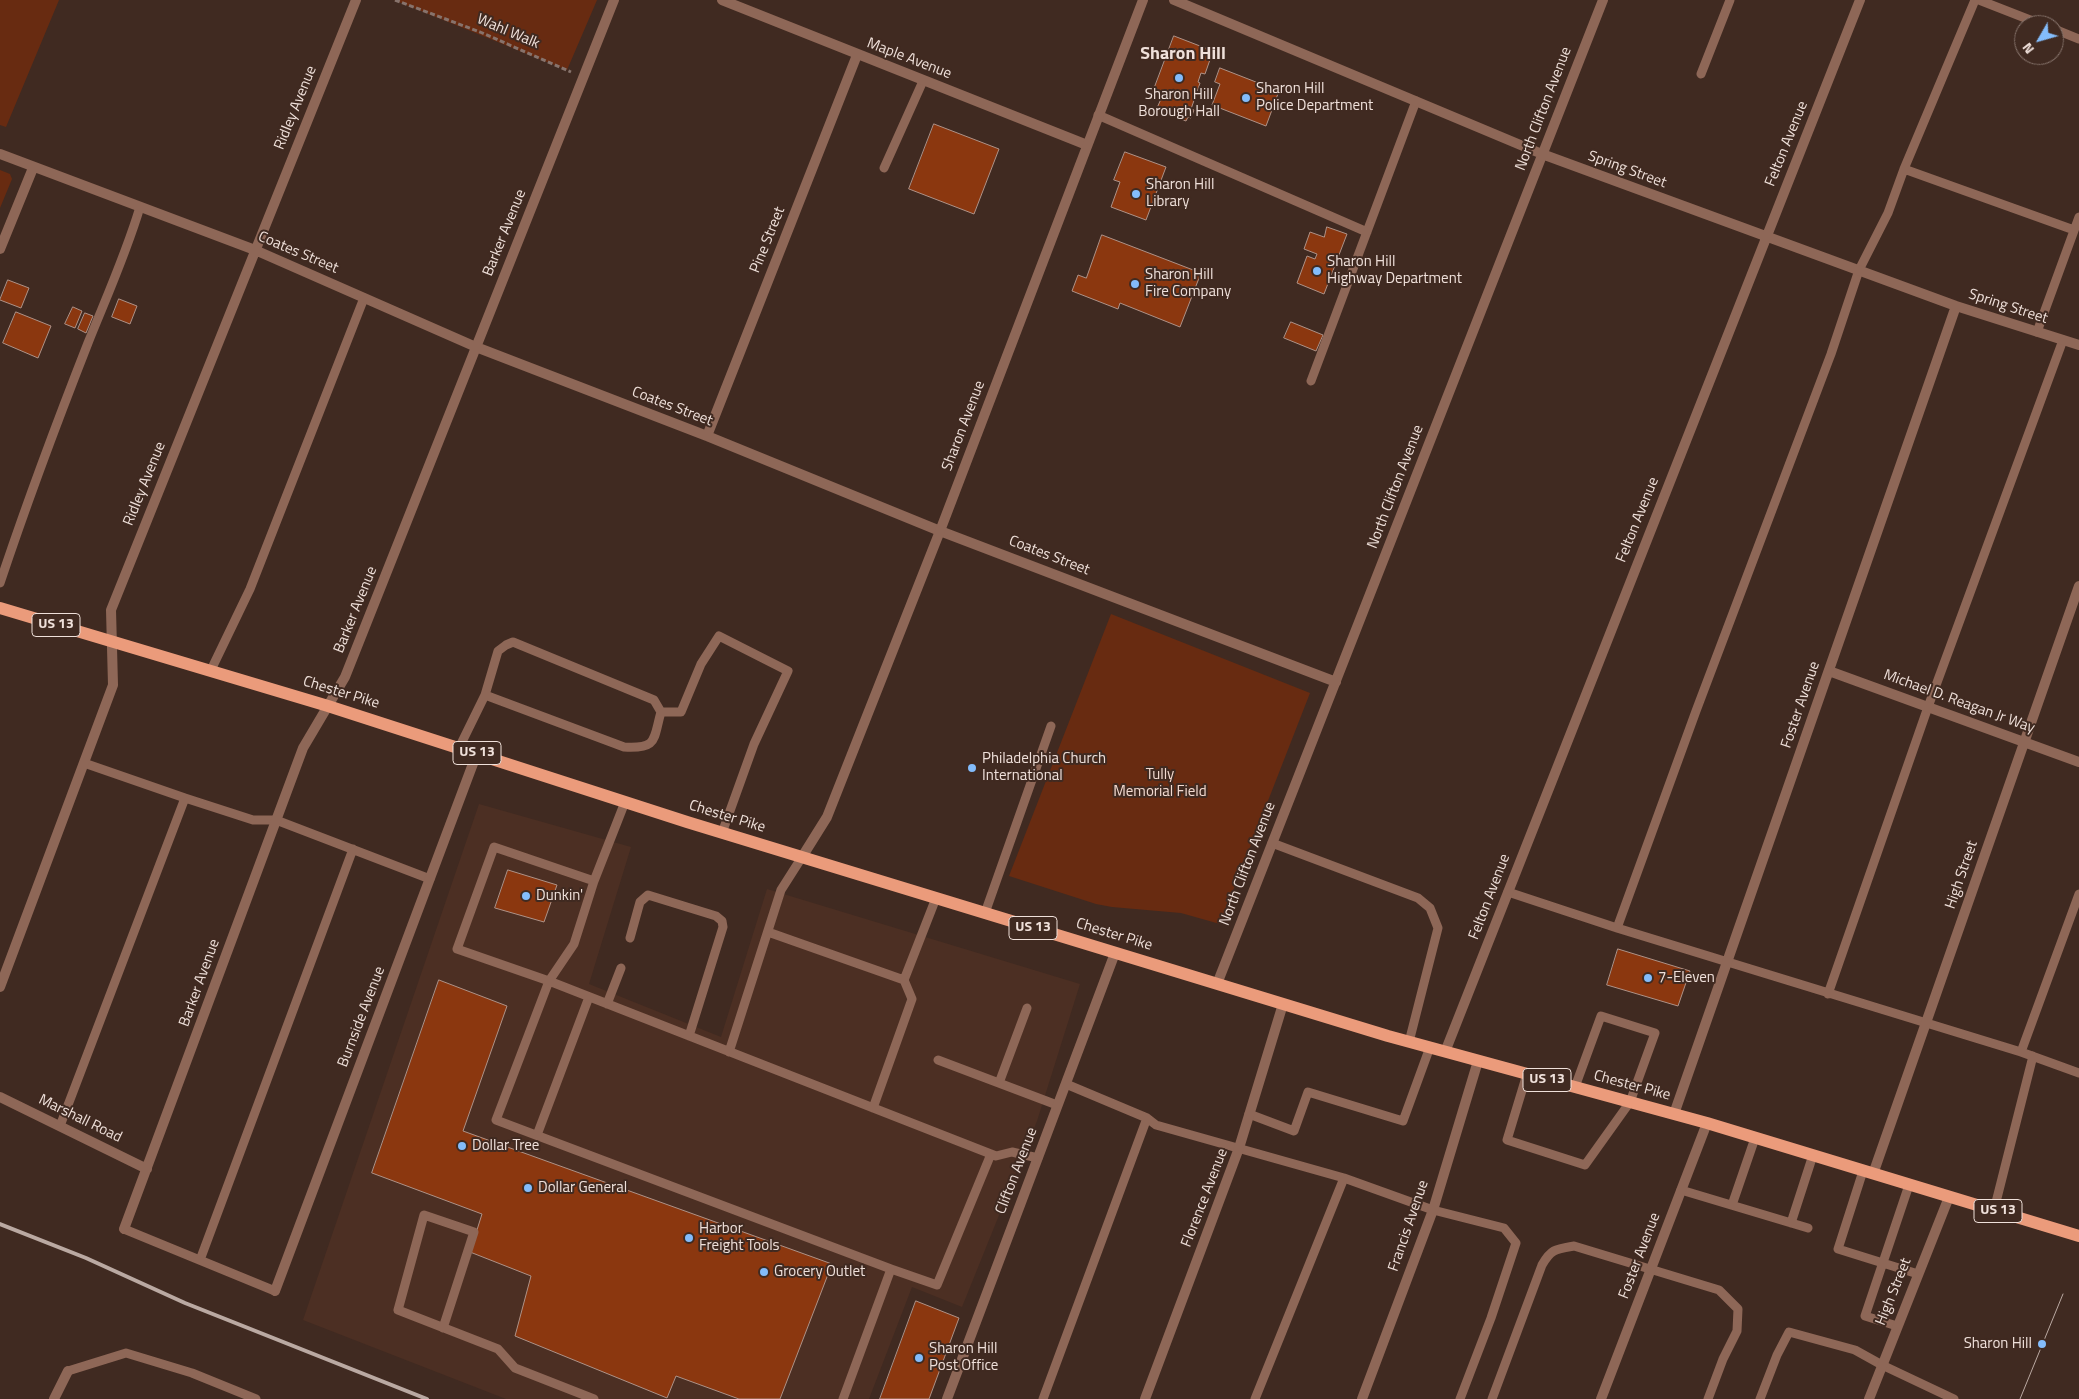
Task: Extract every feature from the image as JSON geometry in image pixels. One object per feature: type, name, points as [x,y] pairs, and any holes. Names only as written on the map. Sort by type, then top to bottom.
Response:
[{"type":"main road","name":"Chester Pike","points":[[0,608],[328,706],[722,833],[1283,1004],[1430,1048],[1707,1123],[2079,1236]]},
{"type":"street","name":"Ridley Avenue","points":[[0,987],[113,685],[111,610],[356,0]]},
{"type":"street","name":"Barker Avenue","points":[[124,1229],[303,748],[345,678],[614,0]]},
{"type":"street","name":"Maple Avenue","points":[[722,0],[1087,145]]},
{"type":"street","name":"Sharon Avenue","points":[[802,857],[827,817],[940,531],[1143,0]]},
{"type":"street","name":"Spring Street","points":[[1174,0],[1542,154],[1766,238],[1956,306],[2079,345]]},
{"type":"street","name":"North Clifton Avenue","points":[[1217,984],[1602,0]]},
{"type":"street","name":"Felton Avenue","points":[[1445,1052],[1860,0]]},
{"type":"street","name":"Pine Street","points":[[707,436],[858,55]]},
{"type":"street","name":"Coates Street","points":[[0,154],[255,250],[476,347],[707,436],[940,531],[1336,682]]},
{"type":"street","points":[[0,249],[33,168]]},
{"type":"street","name":"Foster Avenue","points":[[1674,1114],[1956,306]]},
{"type":"street","name":"High Street","points":[[1868,1172],[1926,1024],[2079,586]]},
{"type":"street","name":"Michael D. Reagan Jr Way","points":[[1829,670],[2079,762]]},
{"type":"street","name":"Burnside Avenue","points":[[275,1291],[477,753]]},
{"type":"street","name":"Clifton Avenue","points":[[947,1399],[1115,953]]},
{"type":"street","name":"Florence Avenue","points":[[1145,1399],[1239,1148],[1283,1004]]},
{"type":"street","name":"Francis Avenue","points":[[1362,1399],[1433,1210],[1478,1061]]},
{"type":"street","name":"Marshall Road","points":[[0,1097],[147,1168]]},
{"type":"street","name":"Foster Avenue","points":[[1601,1399],[1707,1123]]},
{"type":"street","name":"High Street","points":[[1868,1399],[1949,1196]]},
{"type":"street","points":[[54,1399],[68,1371]]},
{"type":"lane","points":[[1701,74],[1730,0]]},
{"type":"lane","points":[[1617,928],[1696,711],[1831,354],[1859,270],[1888,213],[1904,169],[1975,0]]},
{"type":"lane","points":[[1979,0],[2017,15]]},
{"type":"lane","points":[[2064,33],[2079,39]]},
{"type":"lane","points":[[884,168],[923,81]]},
{"type":"lane","points":[[1311,381],[1416,102]]},
{"type":"lane","points":[[1098,115],[1367,232]]},
{"type":"lane","points":[[1904,169],[2074,230]]},
{"type":"lane","points":[[0,583],[23,513],[129,243],[140,208]]},
{"type":"lane","points":[[2037,332],[2079,217]]},
{"type":"lane","points":[[210,670],[250,588],[364,298]]},
{"type":"lane","points":[[1828,994],[1928,707],[2063,340]]},
{"type":"lane","points":[[661,712],[681,712],[701,664],[719,636],[788,671],[754,744],[722,833]]},
{"type":"lane","points":[[459,748],[485,695],[498,651],[513,642],[654,700],[661,712],[653,741],[649,746],[643,748],[624,747],[485,695]]},
{"type":"lane","points":[[985,913],[1051,726]]},
{"type":"lane","points":[[84,763],[125,779],[253,820],[276,820],[430,879]]},
{"type":"lane","points":[[60,1126],[185,798]]},
{"type":"lane","points":[[625,802],[594,880],[574,944],[549,981],[496,1120],[937,1285],[991,1154]]},
{"type":"lane","points":[[1272,843],[1418,898],[1430,908],[1438,928],[1409,1042]]},
{"type":"lane","points":[[594,880],[494,846],[457,949],[549,981],[996,1156],[1012,1152],[1038,1158]]},
{"type":"lane","points":[[200,1260],[353,849]]},
{"type":"lane","points":[[729,1052],[781,890],[802,857]]},
{"type":"lane","points":[[1508,892],[1828,994],[2021,1052],[2079,1073]]},
{"type":"lane","points":[[2021,1052],[2079,894]]},
{"type":"lane","points":[[630,938],[640,902],[648,895],[716,916],[722,921],[723,927],[689,1036]]},
{"type":"lane","points":[[873,1108],[912,999],[904,980],[936,898]]},
{"type":"lane","points":[[768,932],[904,980]]},
{"type":"lane","points":[[607,1004],[621,968]]},
{"type":"lane","points":[[537,1135],[589,997]]},
{"type":"lane","points":[[999,1083],[1027,1008]]},
{"type":"lane","points":[[1527,1074],[1507,1140],[1584,1165],[1630,1102],[1654,1033],[1601,1016],[1575,1087]]},
{"type":"lane","points":[[1249,1114],[1294,1130],[1308,1092],[1403,1121],[1430,1048]]},
{"type":"lane","points":[[1994,1210],[2033,1056]]},
{"type":"lane","points":[[938,1060],[1058,1105]]},
{"type":"lane","points":[[1066,1084],[1147,1118],[1156,1125],[1344,1178],[1433,1210],[1504,1228],[1516,1243],[1491,1318],[1460,1399]]},
{"type":"lane","points":[[1043,1399],[1147,1118]]},
{"type":"lane","points":[[1732,1205],[1755,1138]]},
{"type":"lane","points":[[1791,1223],[1813,1156]]},
{"type":"lane","points":[[1868,1172],[1838,1249],[1918,1274]]},
{"type":"lane","points":[[1255,1399],[1344,1178]]},
{"type":"lane","points":[[1897,1326],[1865,1316],[1909,1185]]},
{"type":"lane","points":[[1681,1190],[1808,1228]]},
{"type":"lane","points":[[443,1328],[474,1232],[424,1215],[398,1310],[443,1328],[498,1349],[514,1368],[594,1399]]},
{"type":"lane","points":[[124,1229],[275,1291]]},
{"type":"lane","points":[[1492,1399],[1542,1266],[1549,1254],[1560,1248],[1574,1246],[1719,1290],[1738,1310],[1737,1331],[1723,1359],[1708,1399]]},
{"type":"lane","points":[[843,1399],[891,1269]]},
{"type":"lane","points":[[1760,1399],[1777,1355],[1789,1332],[1855,1350],[1954,1399]]},
{"type":"lane","points":[[68,1371],[126,1353],[192,1373],[256,1399]]},
{"type":"path","name":"Wahl Walk","points":[[395,0],[480,32],[583,78]]},
{"type":"shaded area","points":[[479,804],[631,847],[589,984],[721,1037],[767,889],[1080,984],[1037,1121],[962,1307],[912,1287],[869,1399],[506,1399],[303,1320]]},
{"type":"green space","points":[[0,0],[59,0],[6,127],[0,125]]},
{"type":"green space","points":[[394,0],[597,0],[567,70]]},
{"type":"green space","points":[[0,170],[10,174],[12,179],[0,208]]},
{"type":"green space","name":"Tully Memorial Field","points":[[1111,614],[1310,693],[1220,924],[1181,913],[1096,904],[1009,876]]},
{"type":"building","name":"Sharon Hill Borough Hall","points":[[1174,36],[1213,51],[1205,74],[1201,73],[1198,82],[1200,83],[1191,109],[1194,110],[1191,118],[1188,117],[1186,121],[1160,111],[1161,109],[1157,108],[1161,99],[1164,100],[1165,97],[1153,92]]},
{"type":"building","name":"Sharon Hill Police Department","points":[[1220,68],[1279,91],[1266,126],[1212,105],[1220,84],[1215,82]]},
{"type":"building","points":[[934,124],[999,149],[974,214],[909,189]]},
{"type":"building","name":"Sharon Hill Library","points":[[1125,152],[1166,167],[1146,220],[1111,207],[1120,182],[1114,180]]},
{"type":"building","name":"Sharon Hill Highway Department","points":[[1327,227],[1347,234],[1324,294],[1297,283],[1307,256],[1315,259],[1317,254],[1304,249],[1310,232],[1324,237]]},
{"type":"building","name":"Sharon Hill Fire Company","points":[[1102,235],[1201,273],[1180,327],[1120,303],[1118,309],[1072,291],[1078,275],[1086,278]]},
{"type":"building","points":[[8,280],[29,288],[21,308],[0,300]]},
{"type":"building","points":[[119,299],[137,306],[130,324],[112,317]]},
{"type":"building","points":[[73,307],[82,311],[75,328],[65,324]]},
{"type":"building","points":[[16,312],[51,326],[38,358],[3,343]]},
{"type":"building","points":[[85,313],[93,316],[86,333],[78,329]]},
{"type":"building","points":[[1291,322],[1323,335],[1316,351],[1284,338]]},
{"type":"building","name":"Dunkin'","points":[[508,870],[557,885],[544,922],[495,908]]},
{"type":"building","name":"7-Eleven","points":[[1618,949],[1690,971],[1678,1006],[1607,985]]},
{"type":"building","points":[[439,980],[507,1006],[463,1131],[832,1264],[780,1399],[739,1399],[676,1376],[667,1398],[515,1336],[531,1276],[470,1252],[482,1214],[372,1173]]},
{"type":"building","name":"Sharon Hill Post Office","points":[[916,1301],[959,1318],[929,1399],[880,1399]]},
{"type":"tram line","points":[[2020,1399],[2063,1294]]},
{"type":"railway","points":[[0,1224],[86,1258],[185,1303],[427,1399]]},
{"type":"place","name":"Sharon Hill Borough Hall","points":[[1179,78]]},
{"type":"place","name":"Sharon Hill Police Department","points":[[1246,98]]},
{"type":"place","name":"Sharon Hill Library","points":[[1136,194]]},
{"type":"place","name":"Sharon Hill Highway Department","points":[[1317,271]]},
{"type":"place","name":"Sharon Hill Fire Company","points":[[1135,284]]},
{"type":"place","name":"Philadelphia Church International","points":[[972,768]]},
{"type":"place","name":"Dunkin'","points":[[526,896]]},
{"type":"place","name":"7-Eleven","points":[[1648,978]]},
{"type":"place","name":"Dollar Tree","points":[[462,1146]]},
{"type":"place","name":"Dollar General","points":[[528,1188]]},
{"type":"place","name":"Harbor Freight Tools","points":[[689,1238]]},
{"type":"place","name":"Grocery Outlet","points":[[764,1272]]},
{"type":"place","name":"Sharon Hill","points":[[2042,1344]]},
{"type":"place","name":"Sharon Hill Post Office","points":[[919,1358]]},
{"type":"district","name":"Sharon Hill","points":[[1183,55]]}]
